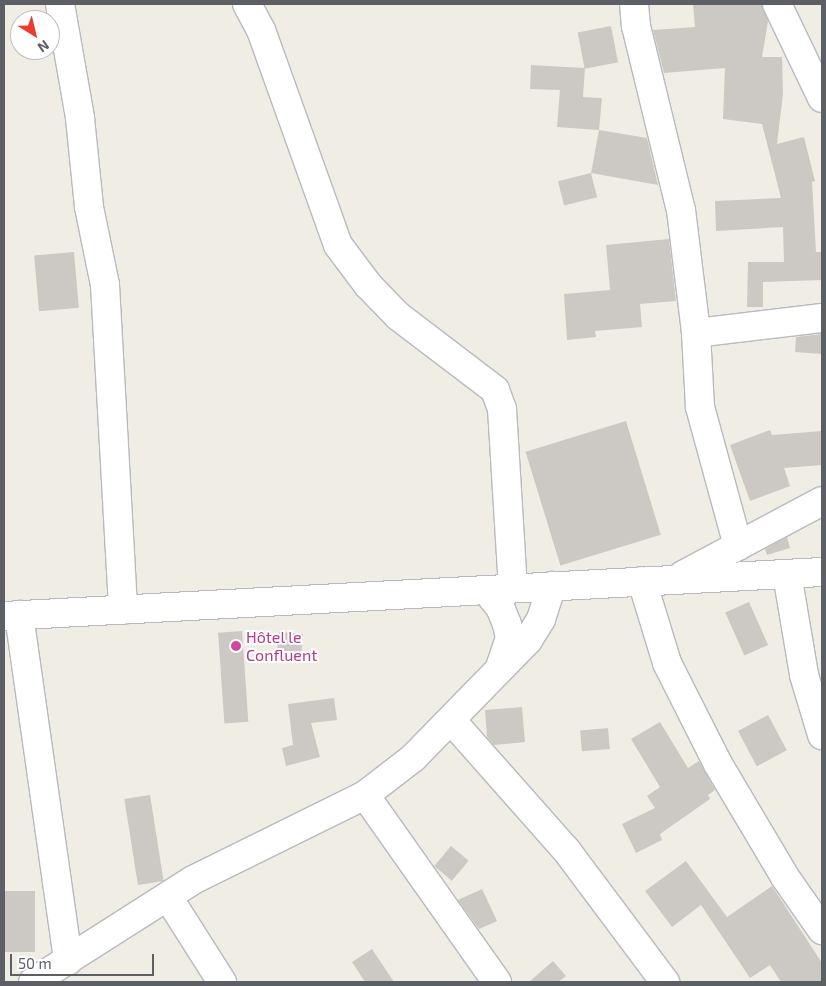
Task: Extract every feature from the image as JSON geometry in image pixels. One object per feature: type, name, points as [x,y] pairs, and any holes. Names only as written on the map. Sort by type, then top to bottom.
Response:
[{"type":"street","points":[[60,4],[80,118],[89,207],[105,285],[123,610]]},
{"type":"street","points":[[247,4],[261,30],[338,245],[368,285],[398,316],[495,390],[502,409],[513,588]]},
{"type":"street","points":[[634,4],[636,26],[681,210],[696,333],[700,407],[738,546]]},
{"type":"street","points":[[777,4],[822,98]]},
{"type":"street","points":[[696,333],[822,318]]},
{"type":"street","points":[[676,580],[822,501]]},
{"type":"street","points":[[68,961],[11,616],[822,572]]},
{"type":"street","points":[[787,574],[804,675],[822,735]]},
{"type":"street","points":[[642,581],[667,663],[718,764],[785,877],[822,930]]},
{"type":"street","points":[[34,982],[222,865],[294,833],[365,795],[413,758],[451,720],[501,664],[528,640],[541,619],[552,586]]},
{"type":"street","points":[[486,590],[500,608],[507,624],[510,638],[501,664]]},
{"type":"street","points":[[451,720],[567,851],[665,982]]},
{"type":"street","points":[[365,795],[497,982]]},
{"type":"street","points":[[168,897],[222,982]]},
{"type":"building","points":[[693,4],[762,4],[768,21],[762,57],[782,57],[783,94],[777,144],[804,137],[815,181],[812,182],[816,252],[822,252],[822,280],[763,282],[763,307],[747,307],[748,262],[784,262],[783,227],[716,231],[715,201],[781,198],[762,124],[723,119],[725,68],[664,73],[653,30],[695,27]]},
{"type":"building","points":[[611,26],[618,62],[585,69],[578,32]]},
{"type":"building","points":[[531,65],[585,68],[583,97],[602,98],[599,130],[557,127],[560,90],[530,89]]},
{"type":"building","points":[[599,130],[647,138],[658,185],[591,173]]},
{"type":"building","points":[[591,173],[597,197],[564,205],[558,181]]},
{"type":"building","points":[[669,239],[676,301],[640,304],[642,327],[595,331],[596,337],[567,340],[564,294],[610,290],[606,245]]},
{"type":"building","points":[[74,252],[79,308],[39,311],[34,255]]},
{"type":"building","points":[[822,334],[822,354],[795,352],[796,337]]},
{"type":"building","points":[[626,421],[661,535],[560,565],[526,452]]},
{"type":"building","points":[[770,430],[772,435],[822,431],[822,465],[784,468],[790,486],[750,501],[730,445]]},
{"type":"building","points":[[787,537],[790,548],[767,555],[765,549]]},
{"type":"building","points":[[749,602],[768,645],[744,656],[725,613]]},
{"type":"building","points":[[242,631],[248,722],[224,723],[218,633]]},
{"type":"building","points":[[279,632],[303,634],[301,656],[277,654]]},
{"type":"building","points":[[334,698],[337,720],[311,723],[320,757],[286,766],[282,748],[293,745],[288,704]]},
{"type":"building","points":[[522,707],[525,742],[494,745],[487,737],[485,710]]},
{"type":"building","points":[[768,715],[787,750],[757,766],[738,731]]},
{"type":"building","points":[[660,722],[688,768],[699,761],[715,790],[708,795],[710,799],[660,834],[662,840],[636,853],[622,824],[655,808],[647,796],[660,787],[631,739]]},
{"type":"building","points":[[608,728],[610,749],[582,751],[580,730]]},
{"type":"building","points":[[150,795],[164,881],[138,885],[124,799]]},
{"type":"building","points":[[451,846],[469,861],[452,881],[434,866]]},
{"type":"building","points":[[686,861],[727,917],[772,886],[822,963],[822,982],[781,982],[770,965],[750,978],[701,905],[672,927],[645,891]]},
{"type":"building","points":[[482,889],[497,921],[479,929],[458,900]]},
{"type":"building","points":[[4,891],[35,891],[35,952],[4,952]]},
{"type":"building","points":[[372,949],[394,982],[365,982],[352,962]]},
{"type":"building","points":[[553,961],[566,976],[558,982],[529,982]]},
{"type":"place","name":"Hôtel le Confluent","points":[[236,646]]}]
